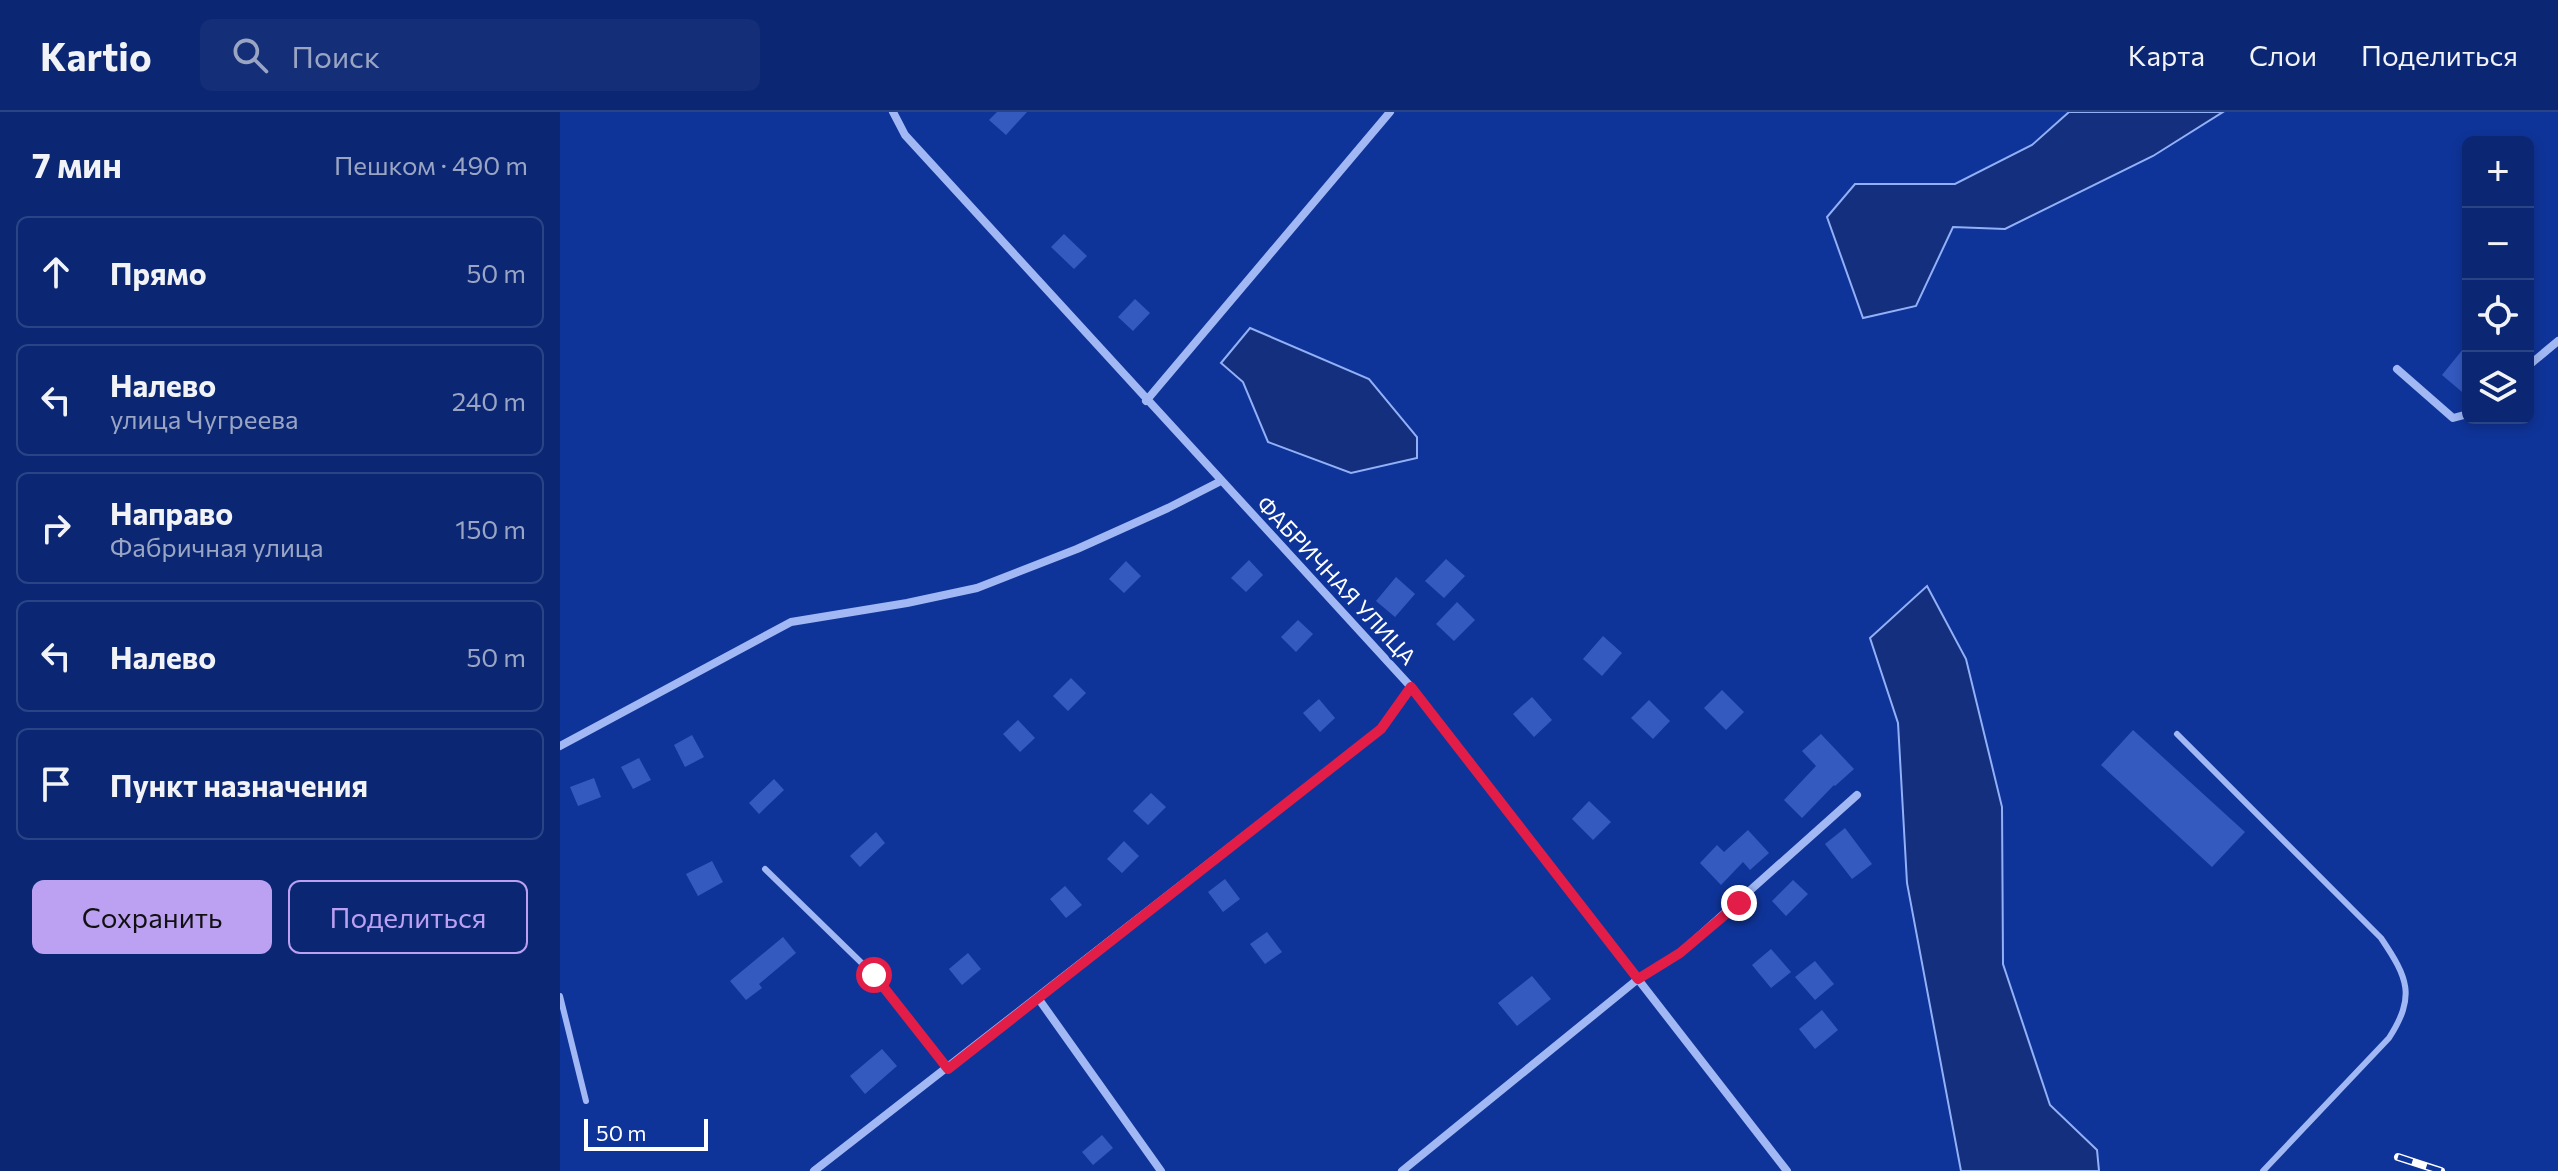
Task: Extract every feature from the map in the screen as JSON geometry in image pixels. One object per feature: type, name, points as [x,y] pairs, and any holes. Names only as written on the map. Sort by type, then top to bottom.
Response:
[{"type":"street","name":"ФАБРИЧНАЯ УЛИЦА","points":[[893,112],[905,135],[1411,687],[1787,1171]]},
{"type":"street","points":[[1146,401],[1390,112]]},
{"type":"street","points":[[2534,361],[2558,341]]},
{"type":"street","points":[[2397,369],[2453,418],[2462,416]]},
{"type":"street","points":[[560,746],[791,622],[977,588],[1077,549],[1221,481]]},
{"type":"street","points":[[814,1171],[1381,729],[1411,687]]},
{"type":"street","points":[[1402,1171],[1638,979],[1680,953],[1857,795]]},
{"type":"street","points":[[1038,998],[1161,1171]]},
{"type":"lane","points":[[2177,734],[2381,938],[2399,964],[2405,983],[2406,1004],[2389,1038],[2263,1171]]},
{"type":"lane","points":[[765,869],[874,975],[948,1069]]},
{"type":"lane","points":[[560,996],[586,1101]]},
{"type":"water","points":[[2069,112],[2223,112],[2153,156],[2005,229],[1953,227],[1916,306],[1863,318],[1827,217],[1855,184],[1955,184],[2032,145]]},
{"type":"water","points":[[1250,328],[1369,379],[1417,437],[1417,458],[1351,473],[1268,442],[1243,382],[1221,363]]},
{"type":"water","points":[[1927,586],[1966,659],[2002,807],[2003,964],[2050,1105],[2097,1150],[2099,1171],[1961,1171],[1907,883],[1898,723],[1870,638]]},
{"type":"building","points":[[997,112],[1027,112],[1006,135],[989,120]]},
{"type":"building","points":[[1064,234],[1087,256],[1074,269],[1051,247]]},
{"type":"building","points":[[1135,299],[1150,313],[1133,331],[1118,317]]},
{"type":"building","points":[[2462,350],[2462,392],[2442,375]]},
{"type":"building","points":[[1446,559],[1465,576],[1444,598],[1425,581]]},
{"type":"building","points":[[1249,560],[1263,575],[1246,592],[1231,578]]},
{"type":"building","points":[[1126,561],[1141,576],[1124,593],[1109,579]]},
{"type":"building","points":[[1396,577],[1415,594],[1395,617],[1376,601]]},
{"type":"building","points":[[1457,602],[1475,620],[1454,641],[1436,624]]},
{"type":"building","points":[[1298,620],[1313,634],[1296,652],[1281,637]]},
{"type":"building","points":[[1603,636],[1622,653],[1602,676],[1583,659]]},
{"type":"building","points":[[1071,678],[1086,693],[1068,711],[1053,696]]},
{"type":"building","points":[[1722,690],[1744,712],[1726,730],[1704,708]]},
{"type":"building","points":[[1532,697],[1552,720],[1534,737],[1513,714]]},
{"type":"building","points":[[1319,699],[1335,718],[1320,732],[1303,713]]},
{"type":"building","points":[[1649,700],[1670,721],[1653,739],[1631,718]]},
{"type":"building","points":[[1018,720],[1035,738],[1020,752],[1003,734]]},
{"type":"building","points":[[2133,730],[2245,832],[2212,867],[2101,765]]},
{"type":"building","points":[[1821,734],[1854,769],[1802,818],[1784,800],[1816,766],[1802,751]]},
{"type":"building","points":[[692,735],[704,757],[685,767],[674,745]]},
{"type":"building","points":[[639,758],[651,780],[633,789],[621,767]]},
{"type":"building","points":[[594,778],[601,797],[578,806],[570,787]]},
{"type":"building","points":[[774,779],[784,790],[759,814],[749,803]]},
{"type":"building","points":[[1151,793],[1166,807],[1148,825],[1133,811]]},
{"type":"building","points":[[1589,801],[1611,822],[1593,840],[1572,819]]},
{"type":"building","points":[[1845,828],[1872,864],[1852,879],[1825,844]]},
{"type":"building","points":[[1748,830],[1769,853],[1750,870],[1743,862],[1721,885],[1700,863],[1717,845],[1724,852]]},
{"type":"building","points":[[876,832],[885,843],[860,867],[850,856]]},
{"type":"building","points":[[1124,841],[1139,856],[1122,873],[1107,859]]},
{"type":"building","points":[[712,861],[723,882],[698,896],[686,874]]},
{"type":"building","points":[[1225,879],[1240,899],[1223,912],[1208,892]]},
{"type":"building","points":[[1793,880],[1808,894],[1786,916],[1772,901]]},
{"type":"building","points":[[1065,886],[1082,905],[1066,918],[1050,899]]},
{"type":"building","points":[[1267,932],[1282,952],[1265,964],[1250,944]]},
{"type":"building","points":[[783,937],[796,953],[759,984],[762,988],[746,1000],[730,981]]},
{"type":"building","points":[[1771,949],[1791,972],[1771,988],[1752,965]]},
{"type":"building","points":[[968,953],[981,969],[962,985],[949,969]]},
{"type":"building","points":[[1815,961],[1834,984],[1815,1000],[1795,977]]},
{"type":"building","points":[[1532,976],[1551,999],[1517,1026],[1498,1003]]},
{"type":"building","points":[[1822,1010],[1838,1030],[1815,1049],[1799,1029]]},
{"type":"building","points":[[882,1049],[897,1066],[865,1094],[850,1076]]},
{"type":"building","points":[[1102,1135],[1113,1148],[1093,1165],[1082,1152]]},
{"type":"railway","points":[[2398,1157],[2441,1171]]},
{"type":"route","points":[[874,975],[948,1069],[1381,729],[1411,687],[1638,979],[1680,953],[1739,903]]}]
